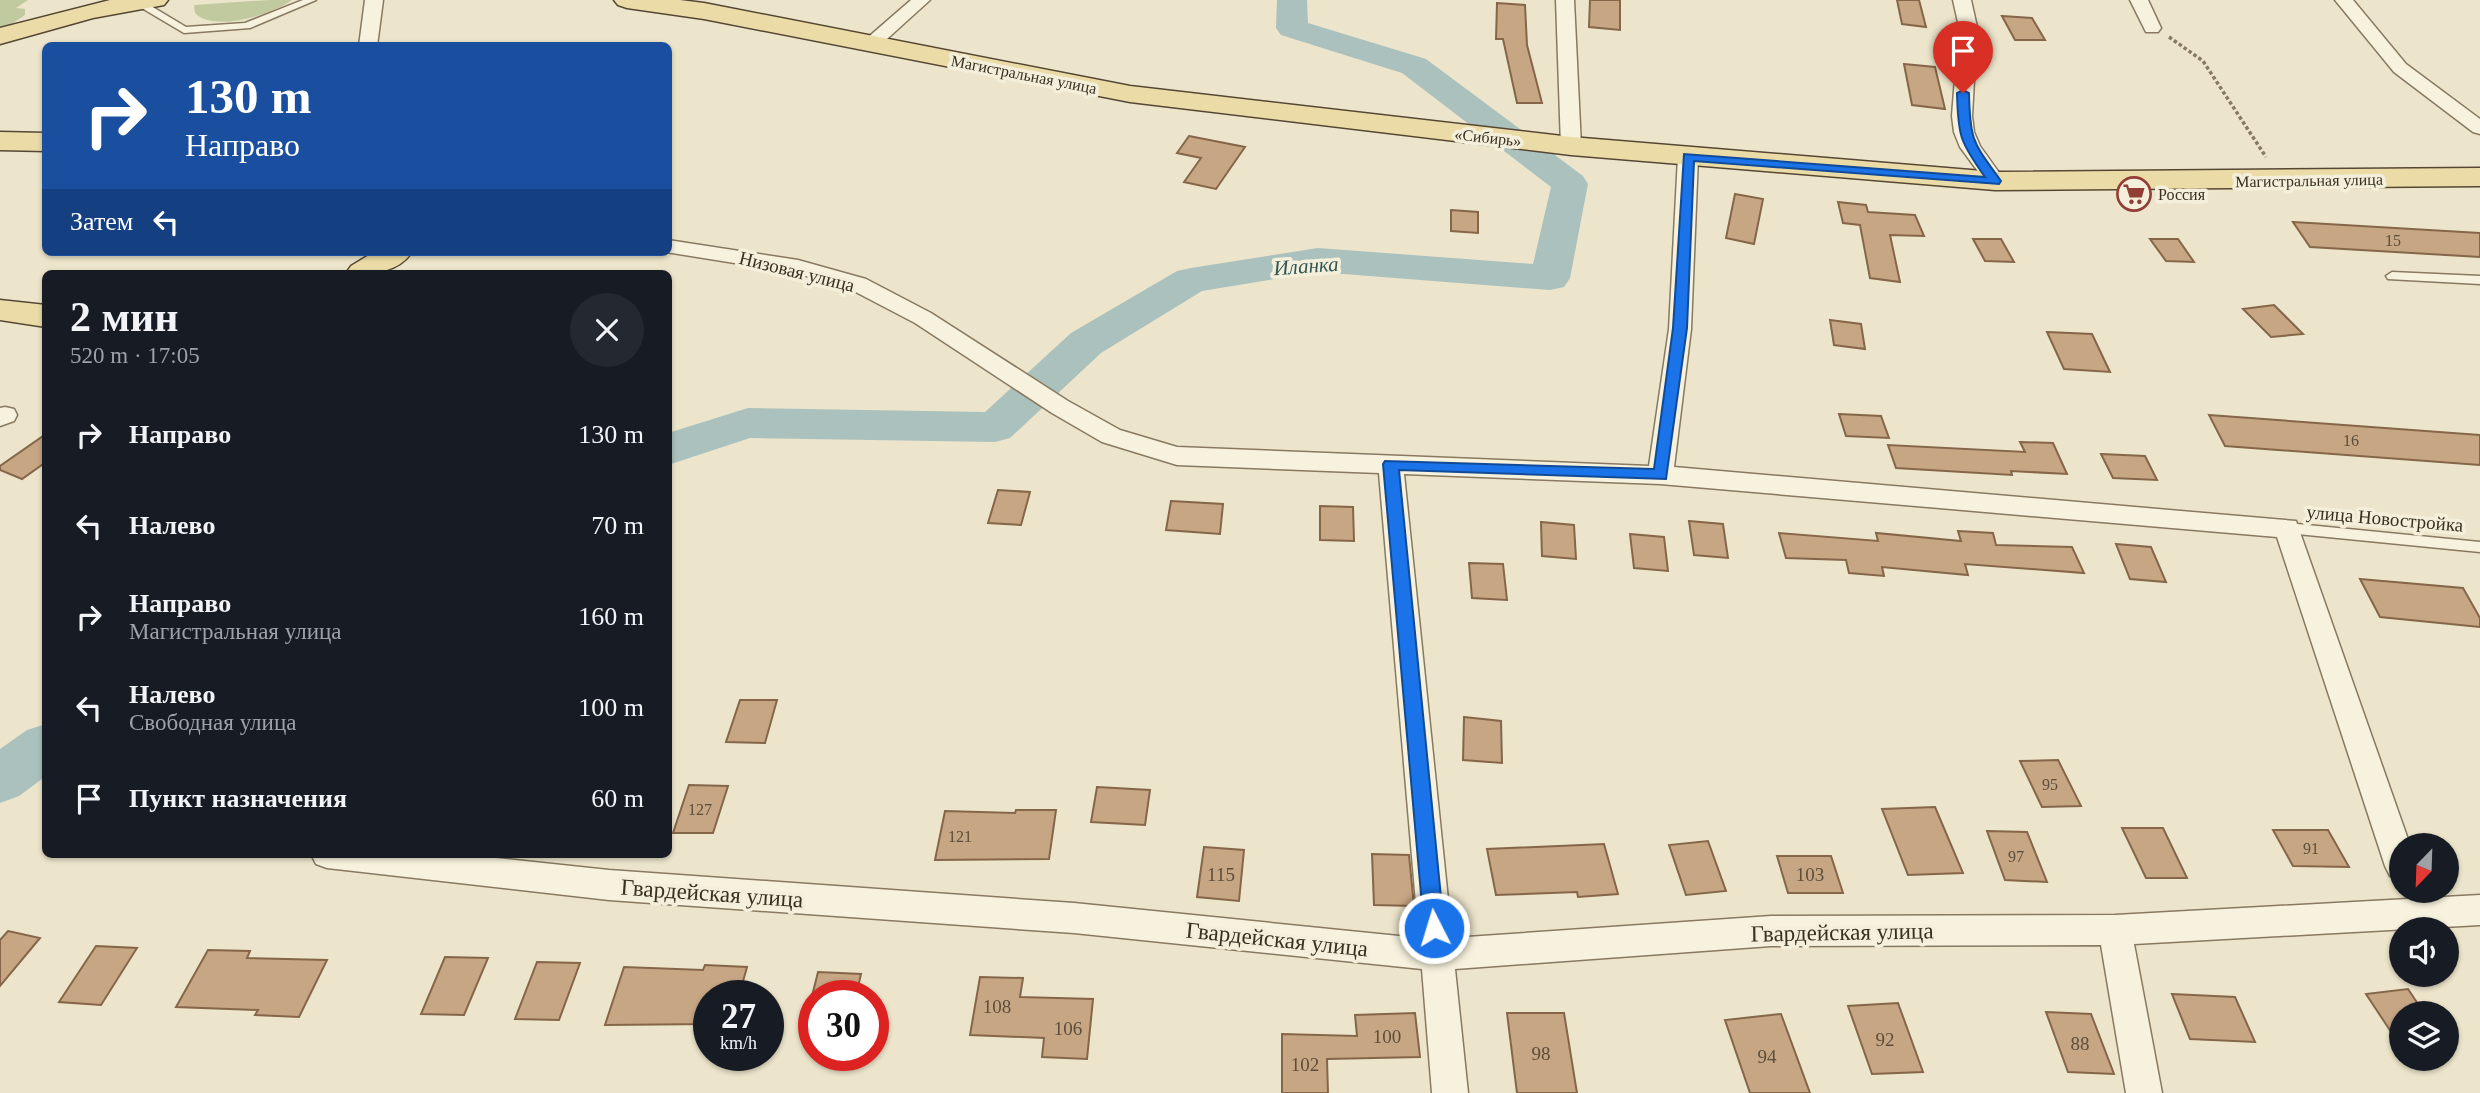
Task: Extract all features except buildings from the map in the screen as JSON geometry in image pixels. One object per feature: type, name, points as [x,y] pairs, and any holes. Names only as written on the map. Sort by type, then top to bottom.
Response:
[{"type":"main road","name":"Магистральная улица","points":[[627,0],[704,11],[1130,94],[1424,130]]},
{"type":"main road","points":[[0,36],[47,21],[146,1]]},
{"type":"main road","points":[[0,54],[62,27],[146,1]]},
{"type":"main road","name":"«Сибирь»","points":[[1424,130],[1562,145]]},
{"type":"main road","points":[[0,141],[42,142]]},
{"type":"main road","name":"Магистральная улица","points":[[1562,145],[1994,181],[2282,181],[2480,177]]},
{"type":"main road","points":[[371,265],[388,256]]},
{"type":"main road","points":[[0,310],[42,315]]},
{"type":"street","points":[[369,42],[374,0]]},
{"type":"street","points":[[872,44],[921,0]]},
{"type":"street","points":[[1562,145],[1565,0]]},
{"type":"street","points":[[1962,0],[1968,27],[1962,116],[1964,132],[1970,147],[1994,181]]},
{"type":"street","points":[[2139,0],[2152,27]]},
{"type":"street","points":[[2344,0],[2400,68],[2480,128]]},
{"type":"street","points":[[1660,475],[1680,328],[1688,157]]},
{"type":"street","name":"Низовая улица","points":[[672,247],[798,267],[858,284],[923,318],[1060,407],[1111,436],[1177,456],[1660,475],[2287,528]]},
{"type":"street","points":[[1391,464],[1450,1093]]},
{"type":"street","points":[[2287,528],[2390,833]]},
{"type":"street","name":"Гвардейская улица","points":[[364,858],[610,885],[1074,918],[1436,955],[1771,931],[2115,930],[2402,903]]},
{"type":"street","name":"Гвардейская улица","points":[[2421,903],[2480,910]]},
{"type":"street","points":[[2115,930],[2144,1093]]},
{"type":"lane","points":[[146,1],[184,30],[247,26],[311,0]]},
{"type":"lane","points":[[2392,276],[2480,279]]},
{"type":"lane","name":"улица Новостройка","points":[[2287,528],[2480,547]]},
{"type":"path","points":[[2152,27],[2203,61],[2282,181]]},
{"type":"green space","points":[[0,0],[28,0],[16,8],[25,9],[25,15],[0,32]]},
{"type":"green space","points":[[292,0],[258,16],[229,21],[204,19],[195,13],[194,5]]},
{"type":"waterway","name":"Иланка","points":[[672,448],[748,423],[995,427],[1086,343],[1191,280],[1318,260],[1550,278],[1570,184],[1414,66],[1292,28],[1292,0]]},
{"type":"waterway","name":"Иланка","points":[[0,779],[42,749]]},
{"type":"place","name":"Россия","points":[[2134,194]]},
{"type":"route","points":[[1434,928],[1391,464],[1660,475],[1680,328],[1688,157],[1994,181],[1970,147],[1964,132],[1963,93]]}]
